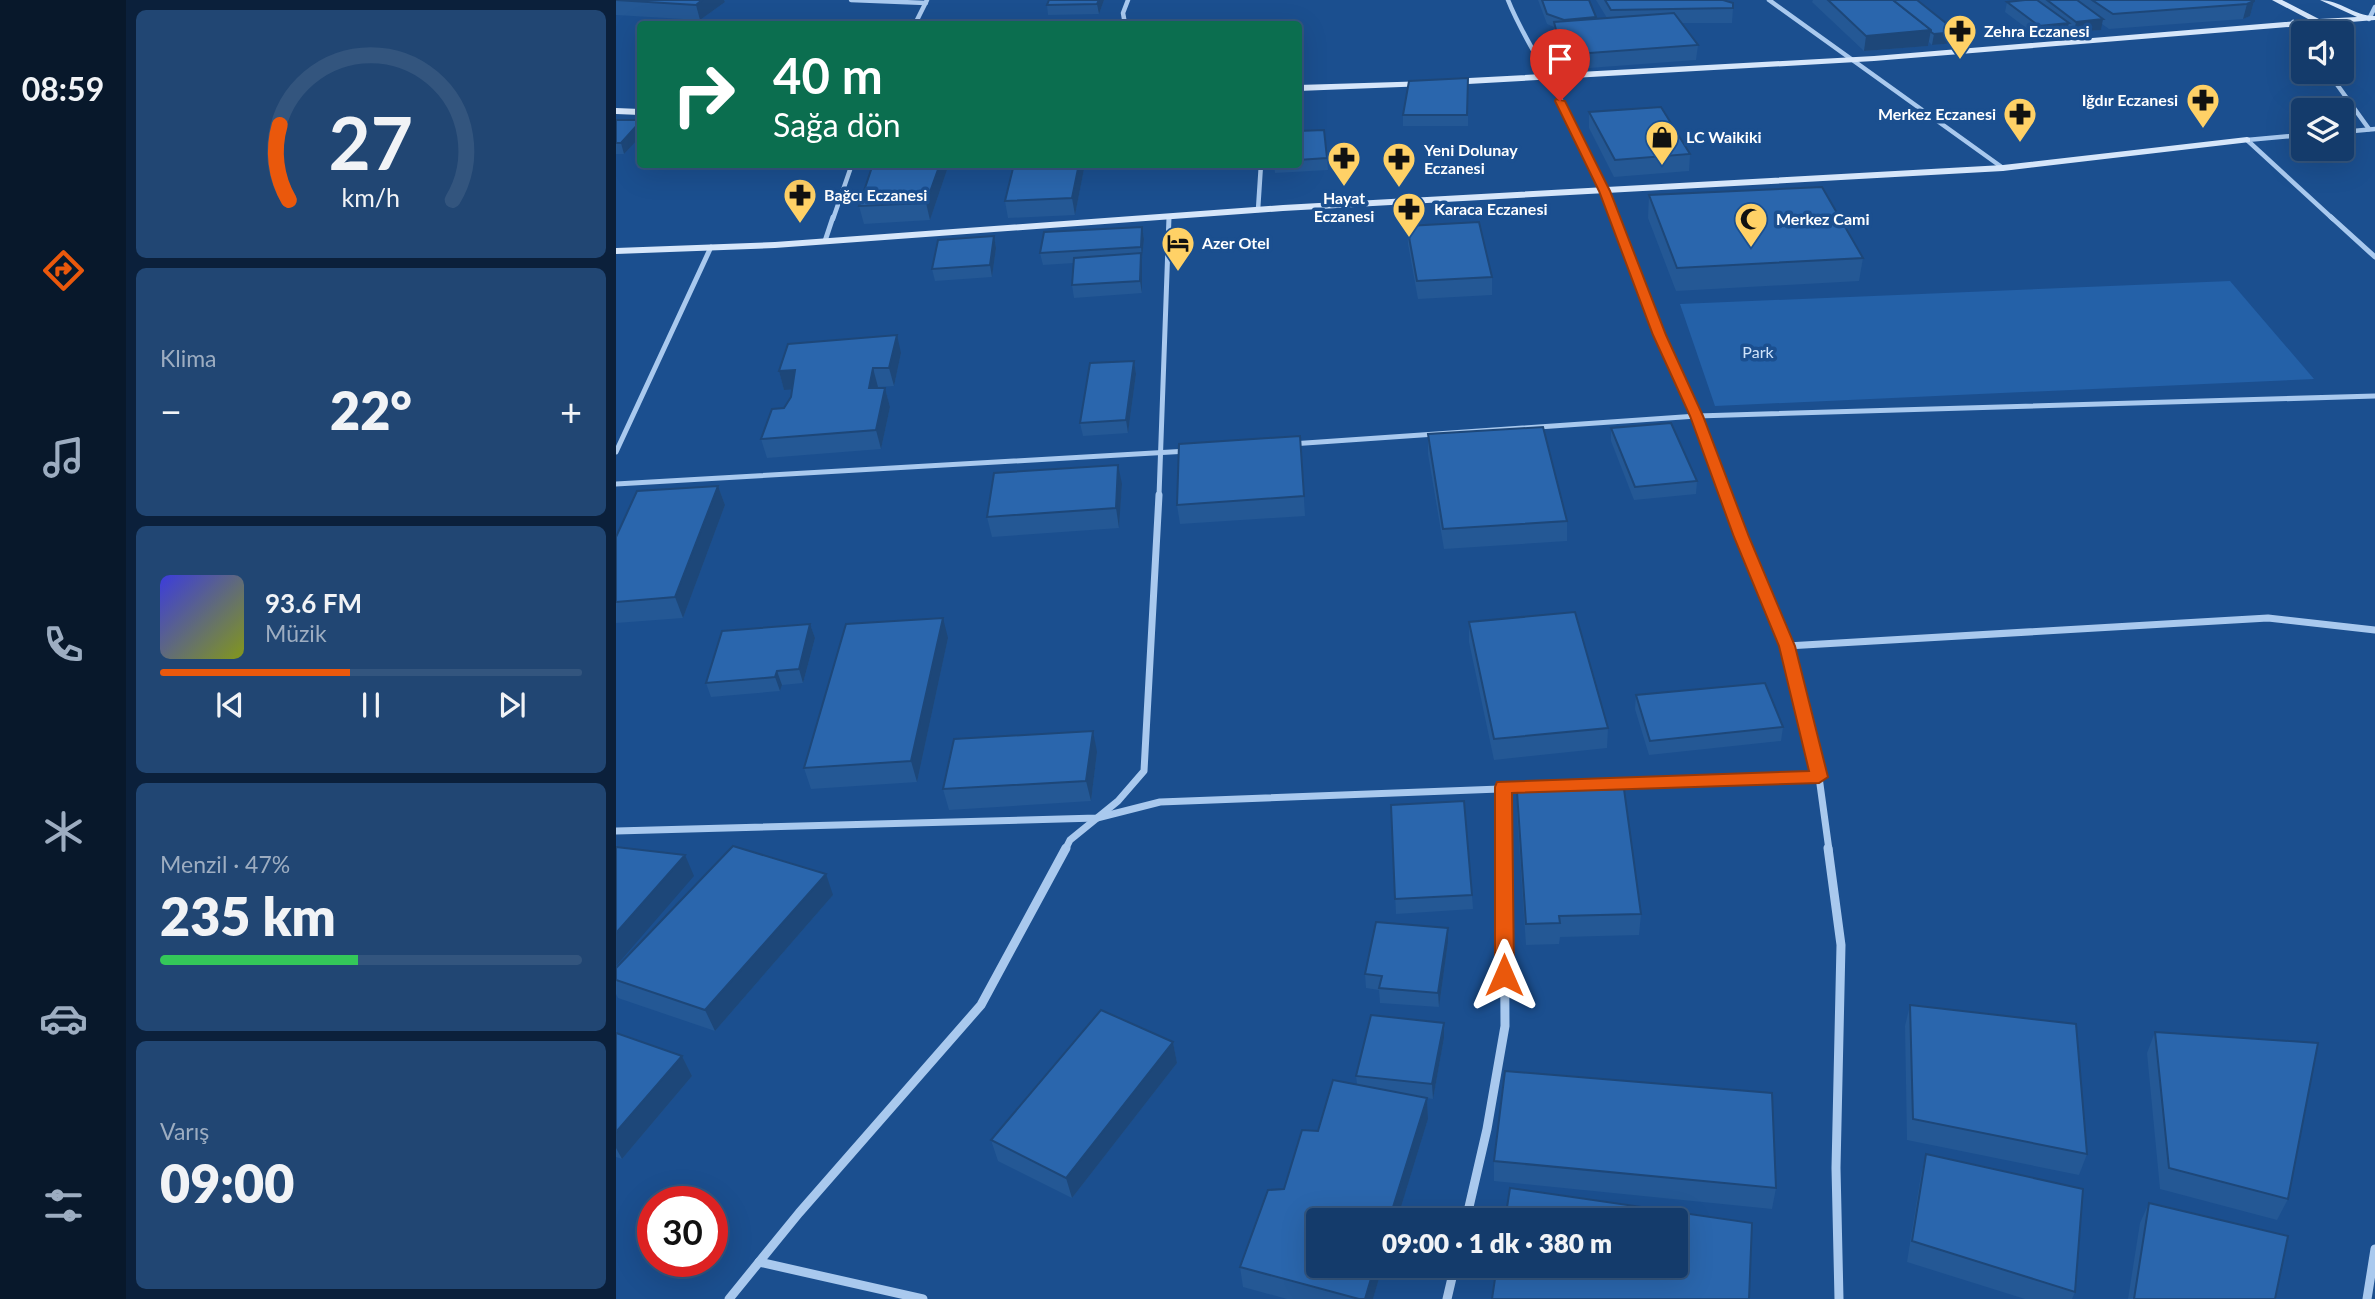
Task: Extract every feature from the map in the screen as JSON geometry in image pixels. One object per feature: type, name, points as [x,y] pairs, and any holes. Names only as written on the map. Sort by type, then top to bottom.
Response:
[{"type":"street","points":[[851,0],[927,2],[917,21]]},
{"type":"street","points":[[1124,21],[1123,13],[1128,0]]},
{"type":"street","points":[[1508,0],[1519,28],[1549,78],[1605,191],[1660,335],[1697,416],[1742,537],[1787,646],[1819,777],[1841,945],[1836,1168],[1839,1299]]},
{"type":"street","points":[[1769,0],[2003,168]]},
{"type":"street","points":[[2276,0],[2316,20]]},
{"type":"street","points":[[2324,0],[2372,19]]},
{"type":"street","points":[[2372,19],[2375,7]]},
{"type":"street","points":[[2304,21],[2372,19]]},
{"type":"street","points":[[1302,88],[1549,78],[2129,39],[2291,22]]},
{"type":"street","points":[[2337,84],[2372,129]]},
{"type":"street","points":[[616,111],[637,112]]},
{"type":"street","points":[[2354,131],[2372,129]]},
{"type":"street","points":[[616,251],[825,241],[1258,210],[2003,168],[2291,136]]},
{"type":"street","points":[[2247,140],[2375,257]]},
{"type":"street","points":[[825,241],[851,168]]},
{"type":"street","points":[[1258,210],[1261,168]]},
{"type":"street","points":[[729,1299],[981,1005],[1070,840],[1118,801],[1144,771],[1161,453],[1169,217]]},
{"type":"street","points":[[616,452],[711,247]]},
{"type":"street","points":[[1278,444],[1697,416],[2375,396]]},
{"type":"street","points":[[616,484],[1196,450]]},
{"type":"street","points":[[1787,646],[2268,618],[2375,630]]},
{"type":"street","points":[[616,831],[1097,818],[1160,802],[1819,777]]},
{"type":"street","points":[[1469,1208],[1487,1129],[1504,1026],[1503,787]]},
{"type":"street","points":[[2367,1299],[2372,1282],[2375,1250]]},
{"type":"street","points":[[759,1262],[923,1299]]},
{"type":"street","points":[[1447,1299],[1452,1278]]},
{"type":"green space","name":"Park","points":[[2230,281],[2314,379],[1715,406],[1680,304]]},
{"type":"building","points":[[616,0],[702,0],[696,5]]},
{"type":"building","points":[[1049,0],[1099,0],[1097,4],[1047,5]]},
{"type":"building","points":[[1542,0],[1589,0],[1596,17],[1564,20],[1547,14]]},
{"type":"building","points":[[1605,0],[1723,0],[1733,3],[1733,8],[1611,10]]},
{"type":"building","points":[[1828,0],[1893,0],[1931,30],[1866,36]]},
{"type":"building","points":[[1893,0],[1917,0],[1957,32],[1934,34]]},
{"type":"building","points":[[2037,0],[2069,23],[2039,26],[2007,2]]},
{"type":"building","points":[[2047,0],[2077,0],[2103,19],[2076,22]]},
{"type":"building","points":[[2092,0],[2254,1],[2247,4],[2113,14]]},
{"type":"building","points":[[1674,13],[1698,45],[1576,54],[1560,46],[1554,22]]},
{"type":"building","points":[[1468,78],[1467,115],[1403,115],[1409,81]]},
{"type":"building","points":[[1661,107],[1690,154],[1615,160],[1589,112]]},
{"type":"building","points":[[616,120],[637,120],[637,125],[621,143],[616,143]]},
{"type":"building","points":[[1324,130],[1327,158],[1302,160],[1302,131]]},
{"type":"building","points":[[872,168],[939,168],[926,203],[859,206]]},
{"type":"building","points":[[1013,168],[1078,168],[1072,198],[1005,201]]},
{"type":"building","name":"Merkez Cami","points":[[1822,187],[1863,258],[1677,268],[1649,195]]},
{"type":"building","points":[[1479,222],[1492,277],[1417,281],[1407,226]]},
{"type":"building","points":[[1142,227],[1141,247],[1040,253],[1044,232]]},
{"type":"building","points":[[994,236],[990,265],[932,269],[938,240]]},
{"type":"building","points":[[1141,253],[1140,281],[1072,285],[1074,258]]},
{"type":"building","points":[[897,335],[889,368],[873,368],[869,388],[885,388],[876,430],[761,439],[772,409],[784,408],[791,397],[795,370],[779,371],[788,344]]},
{"type":"building","points":[[1134,361],[1126,420],[1080,423],[1090,363]]},
{"type":"building","points":[[1671,423],[1697,481],[1635,487],[1611,428]]},
{"type":"building","points":[[1543,427],[1567,521],[1443,529],[1428,434]]},
{"type":"building","points":[[1300,436],[1304,496],[1177,505],[1179,444]]},
{"type":"building","points":[[1118,465],[1116,508],[987,517],[994,473]]},
{"type":"building","points":[[718,486],[675,597],[616,602],[616,537],[637,491]]},
{"type":"building","points":[[1575,612],[1608,728],[1494,739],[1469,622]]},
{"type":"building","points":[[943,618],[911,761],[804,768],[846,624]]},
{"type":"building","points":[[810,624],[799,669],[777,671],[775,677],[706,683],[722,631]]},
{"type":"building","points":[[1765,683],[1783,727],[1650,741],[1636,695]]},
{"type":"building","points":[[1093,731],[1086,781],[943,789],[954,739]]},
{"type":"building","points":[[1624,789],[1641,914],[1559,916],[1560,923],[1526,924],[1517,792]]},
{"type":"building","points":[[1464,801],[1472,895],[1395,899],[1391,805]]},
{"type":"building","points":[[733,846],[826,874],[705,1010],[616,980],[616,968]]},
{"type":"building","points":[[616,847],[685,855],[616,933]]},
{"type":"building","points":[[1376,922],[1448,928],[1438,993],[1379,988],[1382,976],[1365,974]]},
{"type":"building","points":[[1910,1005],[2076,1024],[2087,1154],[1913,1119]]},
{"type":"building","points":[[1101,1010],[1173,1042],[1066,1178],[991,1140]]},
{"type":"building","points":[[1371,1015],[1444,1023],[1432,1084],[1356,1076]]},
{"type":"building","points":[[2155,1032],[2318,1043],[2288,1199],[2169,1168]]},
{"type":"building","points":[[616,1033],[682,1056],[616,1132]]},
{"type":"building","points":[[1505,1071],[1772,1093],[1776,1188],[1494,1161]]},
{"type":"building","points":[[1333,1080],[1427,1098],[1393,1208],[1306,1208],[1306,1278],[1371,1278],[1365,1299],[1240,1267],[1268,1190],[1284,1189],[1302,1130],[1318,1131]]},
{"type":"building","points":[[1926,1154],[2083,1189],[2075,1292],[1912,1241]]},
{"type":"building","points":[[1510,1188],[1648,1208],[1507,1208]]},
{"type":"building","points":[[2149,1203],[2288,1236],[2275,1299],[2134,1299]]},
{"type":"building","points":[[1688,1214],[1752,1223],[1749,1299],[1492,1299],[1495,1278],[1688,1278]]},
{"type":"place","name":"Zehra Eczanesi","points":[[1960,61]]},
{"type":"place","name":"Iğdır Eczanesi","points":[[2203,130]]},
{"type":"place","name":"Merkez Eczanesi","points":[[2020,144]]},
{"type":"place","name":"LC Waikiki","points":[[1662,167]]},
{"type":"place","name":"Hayat Eczanesi","points":[[1344,188]]},
{"type":"place","name":"Yeni Dolunay Eczanesi","points":[[1399,189]]},
{"type":"place","name":"Bağcı Eczanesi","points":[[800,225]]},
{"type":"place","name":"Karaca Eczanesi","points":[[1409,239]]},
{"type":"place","name":"Merkez Cami","points":[[1751,249]]},
{"type":"place","name":"Azer Otel","points":[[1178,273]]},
{"type":"route","points":[[1504,975],[1503,787],[1819,777],[1787,646],[1742,537],[1697,416],[1660,335],[1605,191],[1560,101]]}]
